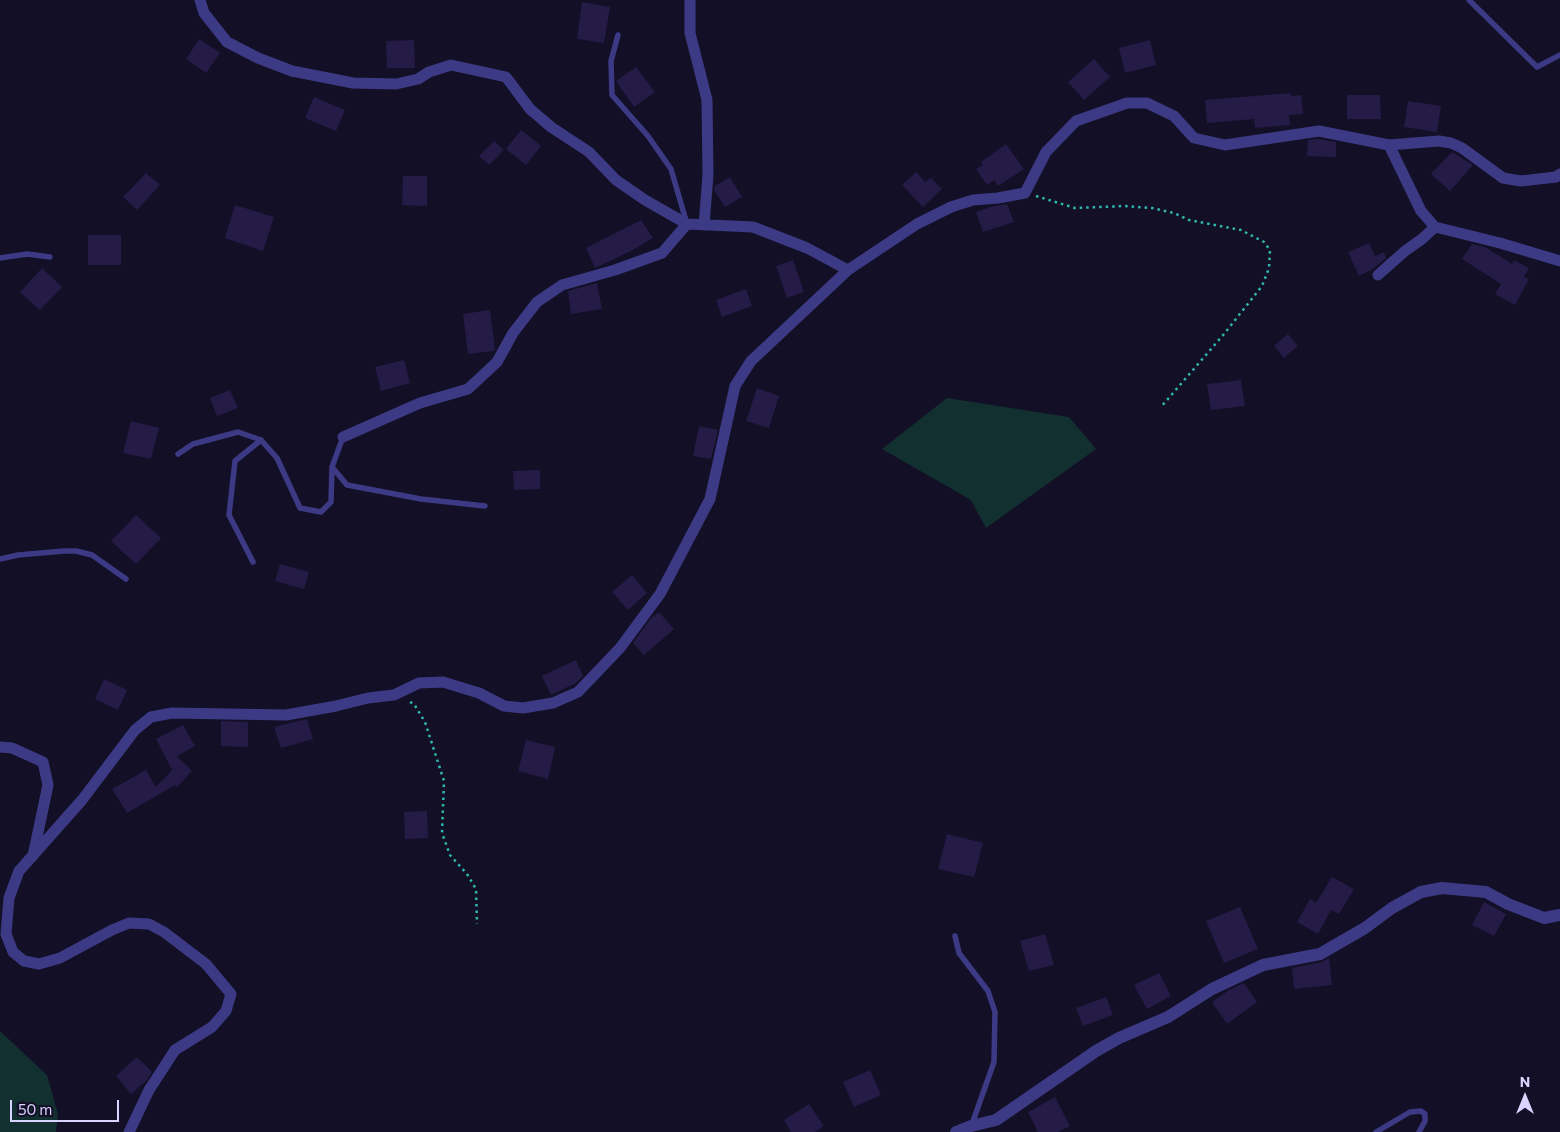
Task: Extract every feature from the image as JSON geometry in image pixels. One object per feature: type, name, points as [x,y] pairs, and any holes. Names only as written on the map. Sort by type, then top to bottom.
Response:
[{"type":"street","points":[[200,0],[204,13],[227,42],[258,58],[292,71],[352,83],[396,84],[418,79],[429,72],[451,65],[506,77],[530,109],[551,127],[589,152],[616,180],[644,200],[687,224],[753,226],[807,248],[848,270]]},
{"type":"street","points":[[690,0],[690,33],[707,100],[708,175],[704,225]]},
{"type":"street","points":[[129,1132],[149,1090],[175,1050],[212,1027],[226,1012],[231,994],[206,964],[164,932],[149,924],[129,923],[60,958],[39,964],[24,960],[13,952],[6,934],[9,898],[19,871],[82,800],[135,730],[151,717],[172,713],[286,715],[368,698],[394,695],[419,682],[443,682],[478,693],[504,706],[523,708],[553,703],[578,692],[620,648],[660,594],[710,499],[734,386],[751,361],[848,270],[916,224],[951,207],[973,200],[1026,193],[1046,152],[1076,121],[1127,103],[1147,103],[1174,116],[1194,138],[1225,145],[1319,131],[1389,145],[1439,141],[1451,143],[1462,148],[1503,178],[1521,181],[1556,177],[1560,174]]},
{"type":"street","points":[[1389,145],[1420,211],[1435,227],[1500,243],[1560,261]]},
{"type":"street","points":[[343,437],[420,403],[468,389],[497,362],[513,333],[537,302],[562,285],[615,270],[662,253],[687,224]]},
{"type":"street","points":[[1378,276],[1435,227]]},
{"type":"street","points":[[0,747],[12,748],[43,762],[48,785],[32,858]]},
{"type":"street","points":[[956,1132],[996,1120],[1096,1050],[1168,1017],[1212,989],[1262,965],[1320,954],[1365,928],[1392,908],[1421,892],[1442,888],[1486,892],[1508,904],[1544,918],[1560,915]]},
{"type":"lane","points":[[1469,0],[1537,67],[1560,55]]},
{"type":"lane","points":[[618,35],[610,61],[612,95],[648,136],[671,169],[687,224]]},
{"type":"lane","points":[[0,258],[27,254],[50,257]]},
{"type":"lane","points":[[178,454],[193,444],[238,432],[261,440],[277,458],[300,508],[321,512],[331,502],[332,467],[343,437]]},
{"type":"lane","points":[[253,562],[229,515],[235,461],[261,440]]},
{"type":"lane","points":[[332,467],[346,485],[421,499],[485,506]]},
{"type":"lane","points":[[0,559],[18,555],[76,551],[92,555],[126,579]]},
{"type":"lane","points":[[955,936],[959,953],[988,991],[995,1012],[994,1062],[971,1126]]},
{"type":"lane","points":[[1376,1132],[1410,1112],[1421,1111],[1426,1114],[1426,1121],[1419,1132]]},
{"type":"path","points":[[1026,193],[1076,208],[1124,206],[1152,208],[1189,220],[1241,230],[1264,242],[1270,250],[1269,268],[1262,286],[1224,334],[1161,407]]},
{"type":"path","points":[[394,695],[414,704],[425,722],[444,781],[442,833],[450,855],[467,874],[476,889],[478,924]]},
{"type":"green space","points":[[947,398],[1069,417],[1096,449],[986,528],[971,500],[882,449]]},
{"type":"green space","points":[[0,1031],[47,1075],[58,1114],[56,1132],[0,1132]]},
{"type":"building","points":[[582,2],[610,7],[604,43],[577,39]]},
{"type":"building","points":[[199,39],[220,53],[206,73],[186,59]]},
{"type":"building","points":[[414,40],[415,68],[387,68],[386,41]]},
{"type":"building","points":[[1150,40],[1156,65],[1125,73],[1119,48]]},
{"type":"building","points":[[1094,59],[1110,77],[1084,100],[1068,82]]},
{"type":"building","points":[[636,67],[655,92],[634,107],[616,81]]},
{"type":"building","points":[[1291,93],[1291,96],[1301,95],[1303,114],[1289,115],[1290,125],[1255,128],[1254,119],[1207,123],[1205,100]]},
{"type":"building","points":[[1347,95],[1380,95],[1381,119],[1347,119]]},
{"type":"building","points":[[314,97],[345,110],[336,131],[305,118]]},
{"type":"building","points":[[1408,101],[1441,106],[1437,132],[1404,127]]},
{"type":"building","points":[[521,130],[541,146],[526,165],[506,149]]},
{"type":"building","points":[[1319,139],[1336,142],[1336,157],[1307,156],[1308,140]]},
{"type":"building","points":[[494,141],[504,150],[489,165],[479,156]]},
{"type":"building","points":[[1006,144],[1024,169],[998,186],[994,180],[987,185],[976,169],[983,165],[981,162]]},
{"type":"building","points":[[1452,152],[1473,165],[1450,191],[1431,174]]},
{"type":"building","points":[[916,172],[925,182],[931,178],[942,189],[923,207],[902,185]]},
{"type":"building","points":[[146,173],[160,185],[137,210],[123,197]]},
{"type":"building","points":[[403,176],[427,176],[427,206],[402,205]]},
{"type":"building","points":[[730,177],[742,197],[725,207],[714,190],[715,186]]},
{"type":"building","points":[[1007,204],[1014,222],[983,232],[976,212]]},
{"type":"building","points":[[235,205],[274,217],[263,251],[225,238]]},
{"type":"building","points":[[641,220],[653,238],[595,268],[586,248]]},
{"type":"building","points":[[88,235],[121,235],[121,265],[88,265]]},
{"type":"building","points":[[1369,243],[1375,256],[1384,252],[1386,258],[1373,269],[1359,276],[1348,252]]},
{"type":"building","points":[[1472,244],[1485,247],[1512,264],[1514,260],[1529,268],[1524,277],[1529,279],[1515,305],[1495,294],[1501,284],[1462,259]]},
{"type":"building","points":[[793,260],[804,292],[787,298],[776,266]]},
{"type":"building","points":[[42,268],[62,287],[40,310],[20,292]]},
{"type":"building","points":[[597,283],[602,309],[571,314],[568,291]]},
{"type":"building","points":[[746,289],[752,306],[722,317],[716,300]]},
{"type":"building","points":[[490,310],[494,351],[468,354],[463,314]]},
{"type":"building","points":[[1288,334],[1298,346],[1284,358],[1274,346]]},
{"type":"building","points":[[404,360],[410,383],[381,391],[375,367]]},
{"type":"building","points":[[1241,380],[1245,406],[1211,410],[1207,384]]},
{"type":"building","points":[[757,388],[779,396],[769,428],[746,421]]},
{"type":"building","points":[[230,390],[238,408],[217,416],[210,398]]},
{"type":"building","points":[[131,421],[159,428],[151,459],[123,453]]},
{"type":"building","points":[[699,426],[718,430],[711,459],[693,456]]},
{"type":"building","points":[[540,470],[540,489],[514,490],[513,471]]},
{"type":"building","points":[[136,515],[161,538],[136,564],[111,541]]},
{"type":"building","points":[[280,564],[309,572],[304,589],[275,581]]},
{"type":"building","points":[[632,575],[647,593],[628,610],[612,592]]},
{"type":"building","points":[[659,612],[674,629],[644,655],[633,643],[651,618]]},
{"type":"building","points":[[576,660],[583,676],[576,683],[551,695],[542,676]]},
{"type":"building","points":[[104,679],[127,690],[118,710],[95,699]]},
{"type":"building","points":[[307,719],[313,739],[281,748],[274,727]]},
{"type":"building","points":[[221,721],[248,722],[248,747],[221,746]]},
{"type":"building","points":[[183,725],[195,746],[177,756],[192,771],[177,787],[175,785],[127,813],[112,789],[146,770],[156,787],[172,770],[156,739]]},
{"type":"building","points":[[526,740],[555,747],[548,779],[518,771]]},
{"type":"building","points":[[427,811],[428,838],[405,839],[404,812]]},
{"type":"building","points":[[947,834],[983,843],[974,877],[938,869]]},
{"type":"building","points":[[1332,877],[1354,889],[1339,914],[1331,910],[1318,934],[1297,922],[1310,899],[1316,903]]},
{"type":"building","points":[[1484,902],[1506,914],[1494,936],[1472,925]]},
{"type":"building","points":[[1240,907],[1258,949],[1224,963],[1206,921]]},
{"type":"building","points":[[1045,934],[1054,965],[1029,971],[1020,941]]},
{"type":"building","points":[[1329,958],[1332,985],[1294,989],[1292,968],[1322,962]]},
{"type":"building","points":[[1159,973],[1171,996],[1147,1009],[1134,985]]},
{"type":"building","points":[[1244,983],[1257,1002],[1227,1024],[1212,1002],[1229,990]]},
{"type":"building","points":[[1106,997],[1113,1015],[1083,1026],[1076,1008]]},
{"type":"building","points":[[137,1057],[152,1072],[147,1080],[131,1094],[116,1076]]},
{"type":"building","points":[[870,1070],[881,1095],[854,1107],[843,1082]]},
{"type":"building","points":[[1055,1097],[1070,1126],[1058,1132],[1038,1132],[1028,1112]]},
{"type":"building","points":[[809,1104],[824,1126],[815,1132],[791,1132],[784,1120]]}]
